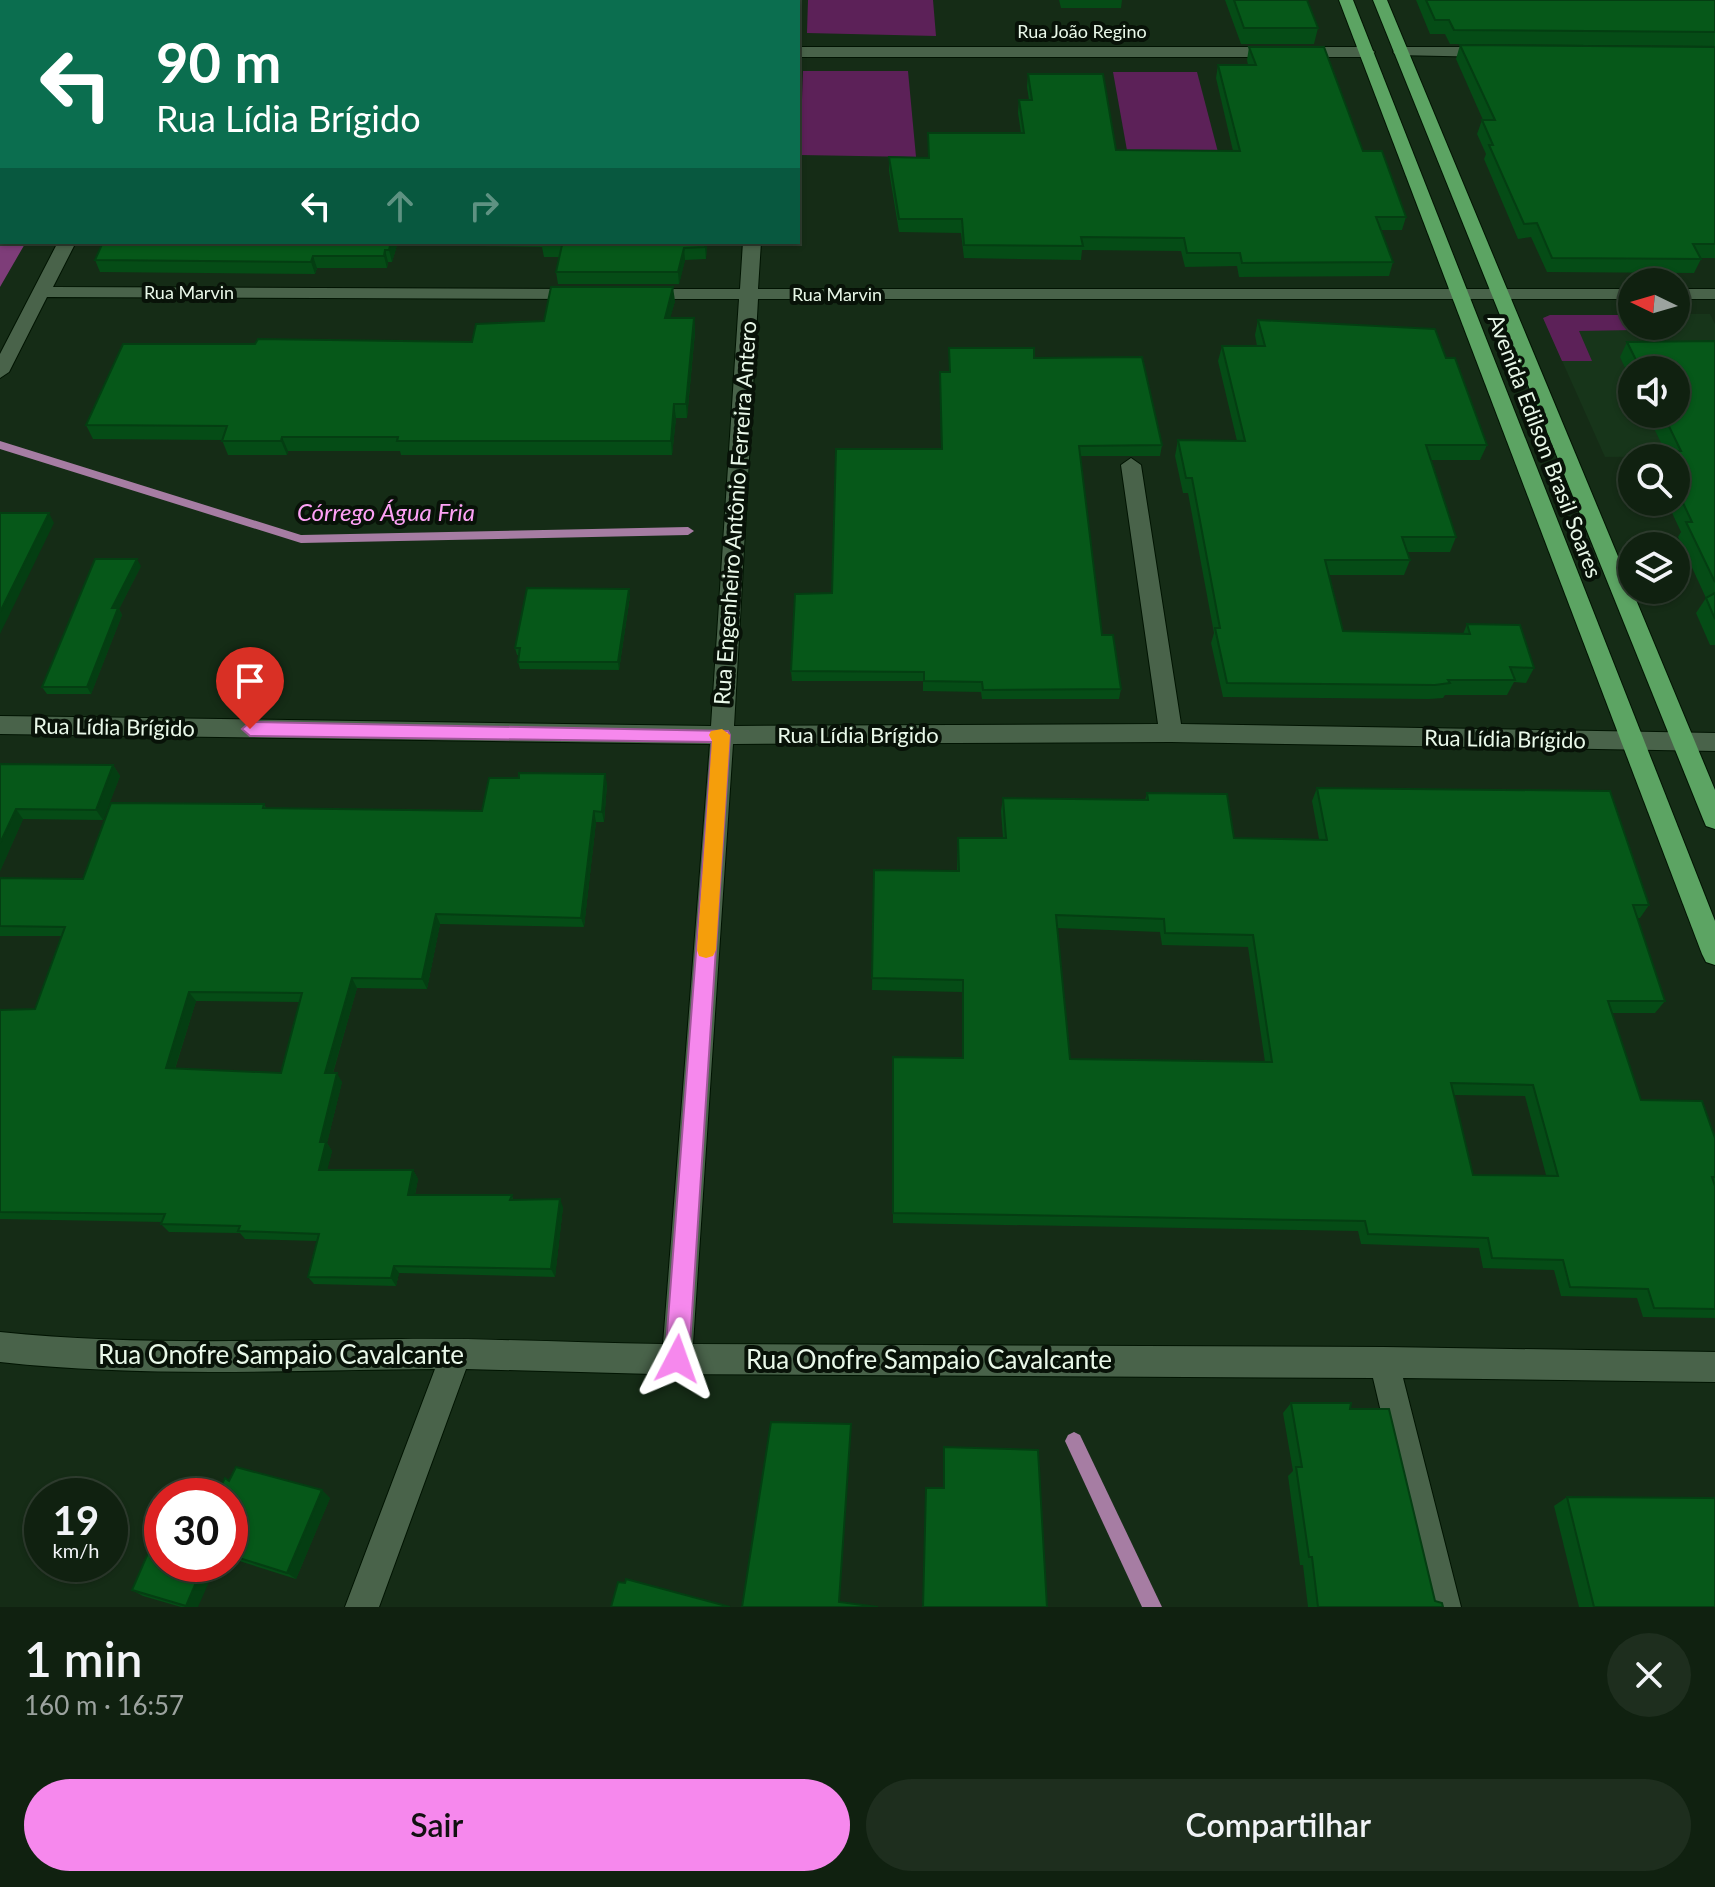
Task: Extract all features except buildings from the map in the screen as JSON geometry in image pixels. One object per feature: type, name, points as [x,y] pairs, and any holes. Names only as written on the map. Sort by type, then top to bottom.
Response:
[{"type":"main road","name":"Avenida Edilson Brasil Soares","points":[[1346,0],[1715,954]]},
{"type":"main road","name":"Avenida Edilson Brasil Soares","points":[[1380,0],[1715,819]]},
{"type":"main road","points":[[1367,52],[1401,52]]},
{"type":"street","name":"Rua João Regino","points":[[800,52],[1367,52]]},
{"type":"street","points":[[1401,52],[1500,52]]},
{"type":"street","points":[[0,372],[66,244]]},
{"type":"street","name":"Rua Engenheiro Antônio Ferreira Antero","points":[[677,1359],[722,735],[752,244]]},
{"type":"street","name":"Rua Marvin","points":[[41,292],[595,294]]},
{"type":"street","name":"Rua Marvin","points":[[627,294],[1618,294]]},
{"type":"street","points":[[1690,294],[1715,294]]},
{"type":"street","points":[[1131,465],[1171,733]]},
{"type":"street","name":"Rua Lídia Brígido","points":[[0,725],[722,735],[1171,733],[1715,742]]},
{"type":"street","name":"Rua Onofre Sampaio Cavalcante","points":[[0,1347],[42,1353],[206,1358],[456,1354],[677,1359],[1384,1362],[1715,1367]]},
{"type":"street","points":[[362,1607],[456,1354]]},
{"type":"street","points":[[1384,1362],[1444,1607]]},
{"type":"shaded area","points":[[808,0],[933,0],[936,36],[807,33]]},
{"type":"shaded area","points":[[803,71],[908,71],[916,157],[800,155]]},
{"type":"shaded area","points":[[1113,72],[1197,72],[1219,156],[1128,156]]},
{"type":"shaded area","points":[[0,244],[25,244],[0,287]]},
{"type":"shaded area","points":[[1690,314],[1710,314],[1715,324],[1715,456],[1690,456],[1690,444],[1618,444],[1618,457],[1605,457],[1543,318],[1550,315],[1618,315],[1618,340],[1690,340]]},
{"type":"shaded area","points":[[1550,315],[1618,315],[1618,330],[1579,331],[1592,361],[1562,361],[1543,318]]},
{"type":"waterway","name":"Córrego Água Fria","points":[[1,445],[301,539],[688,531]]},
{"type":"waterway","name":"Córrego Água Fria","points":[[1074,1441],[1152,1607]]},
{"type":"slow traffic","points":[[706,950],[722,735],[717,735]]},
{"type":"route","points":[[250,729],[722,735],[677,1359]]}]
